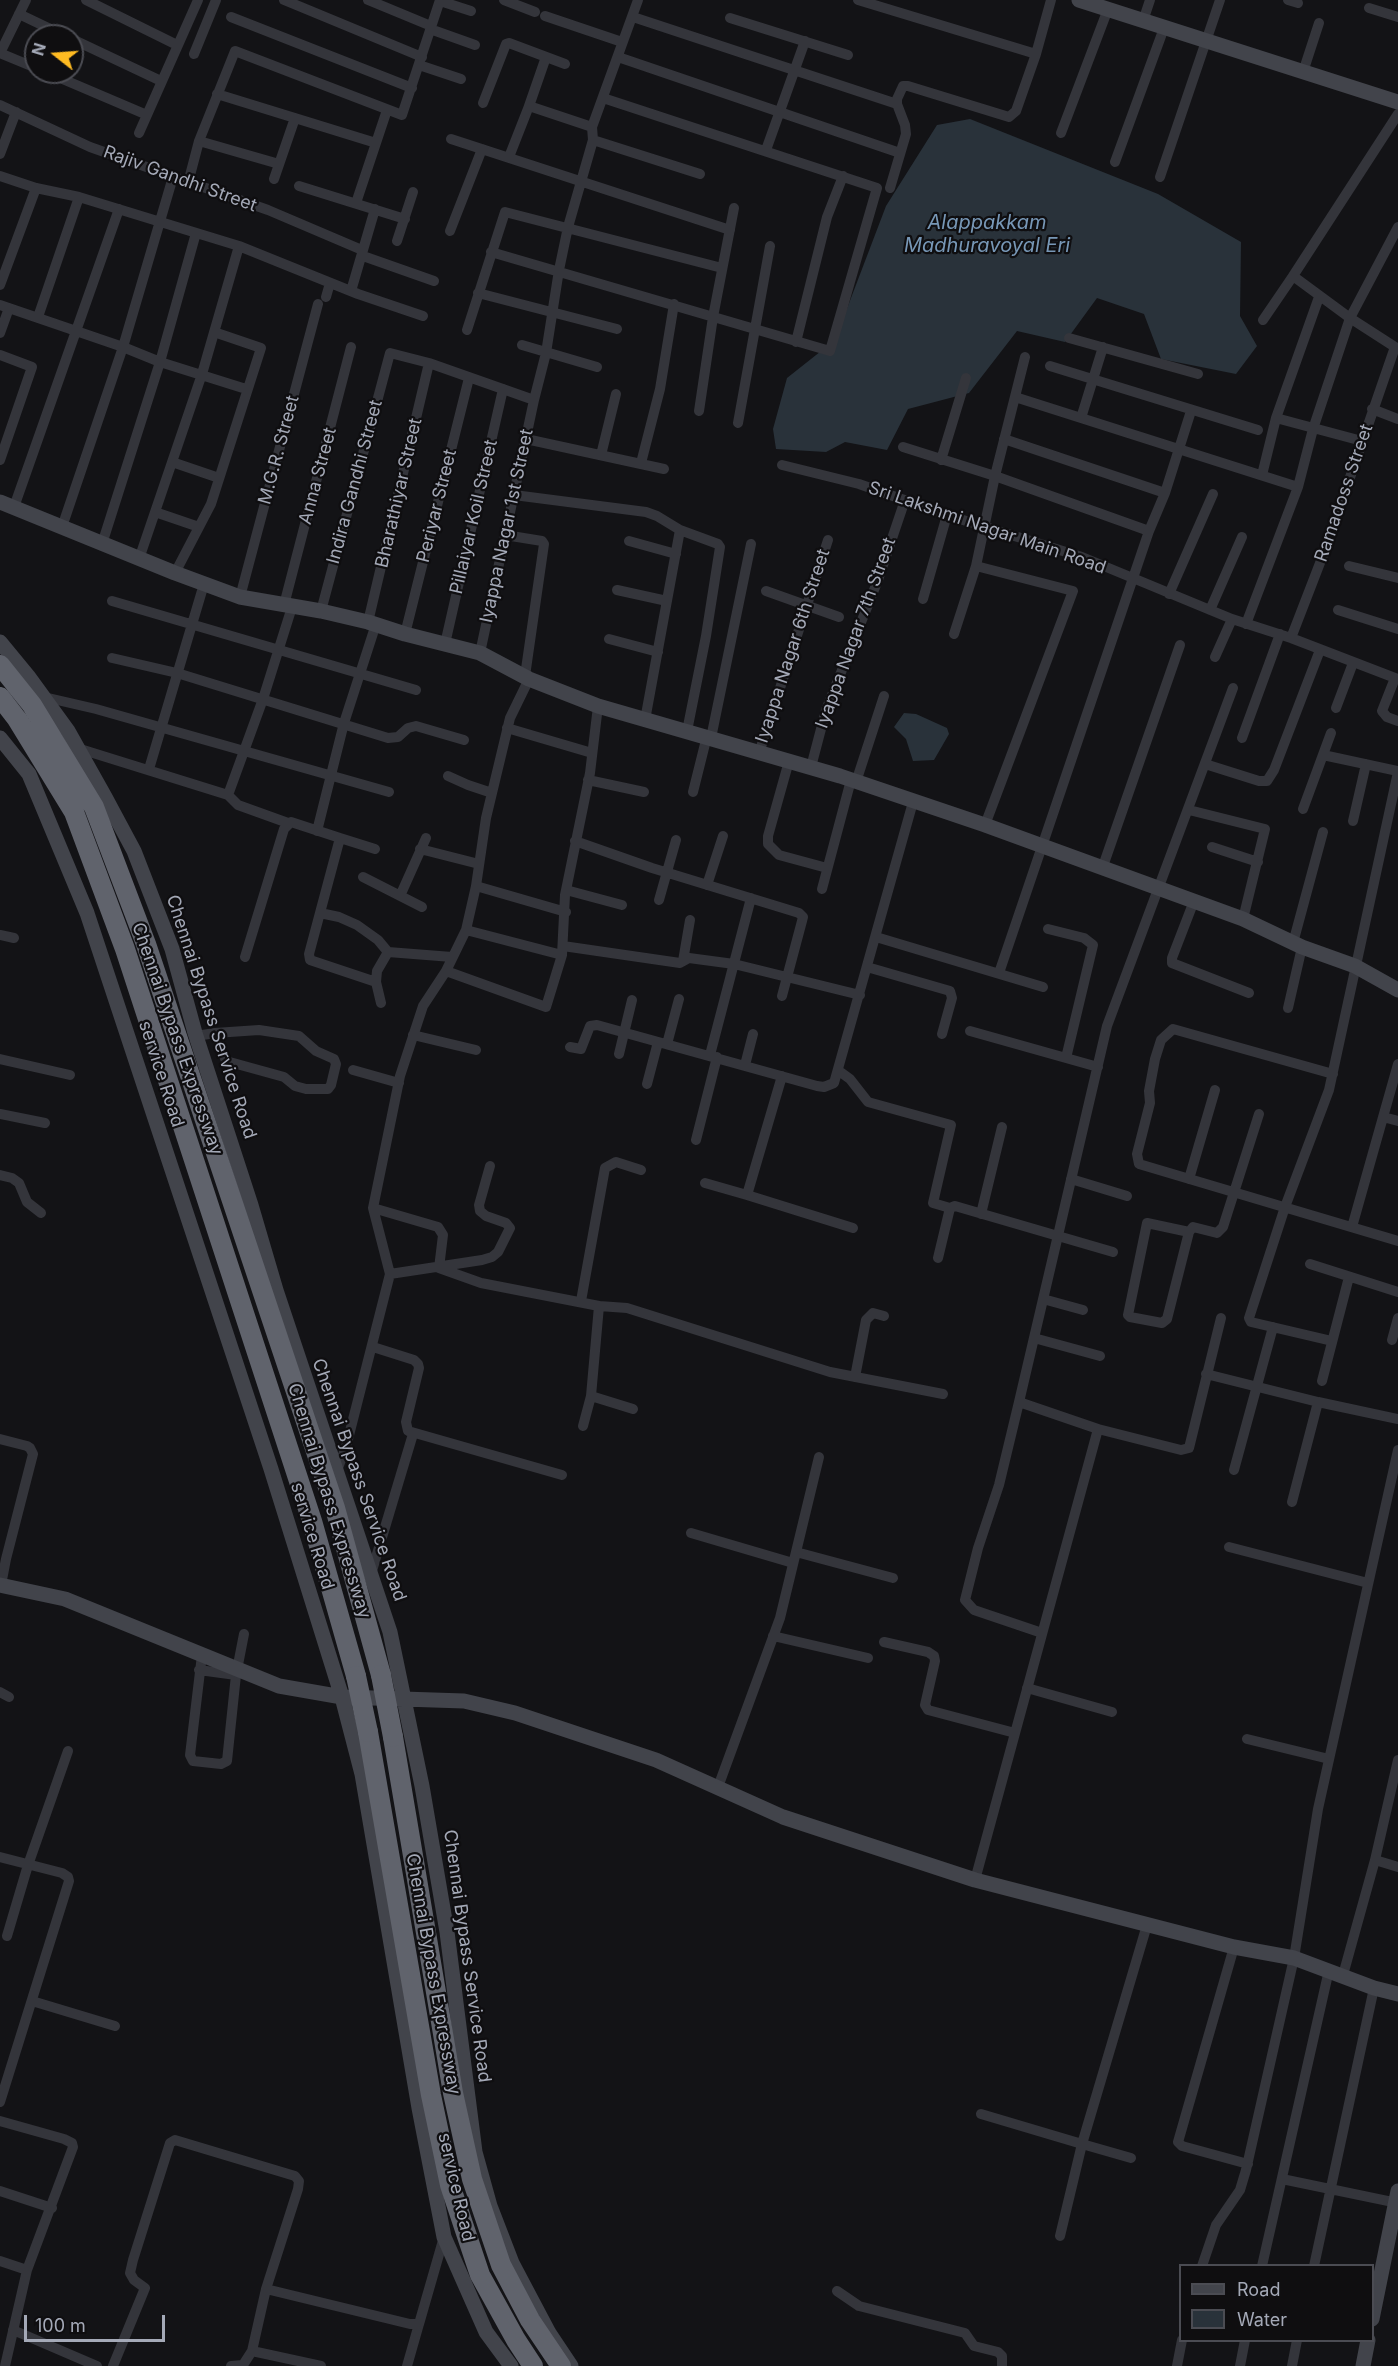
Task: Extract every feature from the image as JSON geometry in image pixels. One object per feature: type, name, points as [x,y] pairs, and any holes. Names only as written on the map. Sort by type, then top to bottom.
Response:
[{"type":"highway","name":"Chennai Bypass Expressway","points":[[0,665],[32,705],[94,807],[142,933],[334,1508],[381,1675],[453,2092],[472,2179],[501,2265],[531,2320],[561,2366]]},
{"type":"highway","name":"Chennai Bypass Expressway","points":[[0,698],[17,719],[74,812],[125,949],[312,1521],[356,1676],[368,1732],[431,2095],[450,2185],[480,2275],[533,2366]]},
{"type":"street","points":[[24,63],[0,53],[26,0]]},
{"type":"street","points":[[87,0],[177,45]]},
{"type":"street","points":[[194,54],[216,0]]},
{"type":"street","points":[[284,0],[461,79]]},
{"type":"street","points":[[368,0],[475,45]]},
{"type":"street","points":[[188,183],[199,141],[235,51],[402,115],[440,0],[471,11]]},
{"type":"street","points":[[504,0],[535,9],[622,42]]},
{"type":"street","points":[[858,0],[1036,54]]},
{"type":"street","points":[[890,188],[906,134],[897,104],[903,86],[1009,117],[1016,111],[1052,0]]},
{"type":"street","points":[[1079,0],[1398,102]]},
{"type":"street","points":[[1143,21],[1150,0]]},
{"type":"street","points":[[1160,177],[1220,0]]},
{"type":"street","points":[[529,106],[592,127],[633,16],[634,1]]},
{"type":"street","points":[[139,133],[197,2],[211,12]]},
{"type":"street","points":[[1370,8],[1398,17]]},
{"type":"street","points":[[1061,133],[1108,9]]},
{"type":"street","points":[[19,14],[40,24]]},
{"type":"street","points":[[633,16],[897,104]]},
{"type":"street","points":[[231,17],[412,88]]},
{"type":"street","points":[[730,18],[848,55]]},
{"type":"street","points":[[1303,72],[1319,23]]},
{"type":"street","points":[[1115,162],[1164,28]]},
{"type":"street","points":[[766,150],[805,41]]},
{"type":"street","points":[[483,103],[506,44],[509,43],[565,64]]},
{"type":"street","points":[[84,45],[161,81]]},
{"type":"street","points":[[509,157],[546,57]]},
{"type":"street","points":[[618,57],[900,153]]},
{"type":"street","points":[[74,84],[147,115]]},
{"type":"street","points":[[217,94],[376,143]]},
{"type":"street","points":[[491,252],[559,270],[796,342],[827,350],[832,348],[877,188],[603,98]]},
{"type":"street","name":"Rajiv Gandhi Street","points":[[0,105],[90,147],[268,210],[363,253],[434,281]]},
{"type":"street","points":[[356,203],[387,110]]},
{"type":"street","points":[[0,154],[16,112]]},
{"type":"street","points":[[1263,320],[1398,114]]},
{"type":"street","points":[[274,179],[295,118]]},
{"type":"street","name":"Iyappa Nagar 1st Street","points":[[480,653],[546,353],[568,227],[593,140],[592,127]]},
{"type":"street","points":[[451,139],[730,230]]},
{"type":"street","points":[[593,140],[700,174]]},
{"type":"street","points":[[199,141],[279,164]]},
{"type":"street","points":[[450,231],[482,149]]},
{"type":"street","points":[[0,176],[36,188],[79,197],[239,246],[351,291],[423,316]]},
{"type":"street","points":[[796,342],[828,217],[843,176]]},
{"type":"street","points":[[62,527],[123,347],[173,177]]},
{"type":"street","points":[[299,186],[405,219]]},
{"type":"street","points":[[0,285],[36,188]]},
{"type":"street","points":[[397,241],[413,192]]},
{"type":"street","points":[[38,317],[79,197]]},
{"type":"street","points":[[699,411],[713,317],[734,208]]},
{"type":"street","points":[[119,209],[76,332],[7,505],[240,597],[321,610],[480,653],[527,677],[598,706],[811,767],[985,825],[1244,919],[1298,945],[1355,966],[1398,990]]},
{"type":"street","points":[[351,291],[375,209]]},
{"type":"street","points":[[466,330],[505,212],[722,268]]},
{"type":"street","points":[[1246,624],[1298,487],[1313,429],[1350,318],[1398,227]]},
{"type":"street","points":[[102,544],[160,362],[196,233]]},
{"type":"street","points":[[139,559],[202,374],[239,246]]},
{"type":"street","points":[[738,423],[770,246]]},
{"type":"street","points":[[1293,276],[1350,318]]},
{"type":"street","name":"M.G.R. Street","points":[[240,597],[322,300],[330,283]]},
{"type":"street","points":[[478,293],[617,328]]},
{"type":"street","points":[[1262,475],[1276,418],[1319,297]]},
{"type":"street","points":[[641,463],[660,389],[674,304]]},
{"type":"street","points":[[0,333],[4,306],[160,362],[246,389]]},
{"type":"street","name":"Ramadoss Street","points":[[1291,638],[1325,550],[1372,409],[1393,366],[1395,347],[1350,318]]},
{"type":"street","points":[[175,573],[212,504],[246,389],[261,348],[214,332]]},
{"type":"street","points":[[1069,338],[1198,374]]},
{"type":"street","points":[[522,345],[597,367]]},
{"type":"street","name":"Anna Street","points":[[228,795],[279,649],[351,347]]},
{"type":"street","points":[[1081,417],[1103,347]]},
{"type":"street","name":"Indira Gandhi Street","points":[[321,610],[390,353],[429,363]]},
{"type":"street","points":[[0,355],[32,367],[0,460]]},
{"type":"street","points":[[954,634],[976,566],[995,476],[1025,357]]},
{"type":"street","points":[[429,363],[534,400]]},
{"type":"street","name":"Bharathiyar Street","points":[[316,831],[344,723],[360,673],[429,363]]},
{"type":"street","points":[[1050,366],[1257,430]]},
{"type":"street","name":"Periyar Street","points":[[405,634],[469,378]]},
{"type":"street","points":[[941,460],[966,378]]},
{"type":"street","name":"Pillaiyar Koil Street","points":[[445,644],[504,389]]},
{"type":"street","points":[[601,455],[616,394]]},
{"type":"street","points":[[1015,397],[1298,487]]},
{"type":"street","points":[[1372,409],[1398,419]]},
{"type":"street","points":[[999,973],[1132,579],[1165,493],[1191,411]]},
{"type":"street","points":[[1276,418],[1362,441]]},
{"type":"street","points":[[526,439],[664,469]]},
{"type":"street","points":[[1004,440],[1165,493]]},
{"type":"street","points":[[903,447],[995,476],[1149,531]]},
{"type":"street","points":[[172,462],[219,478]]},
{"type":"street","name":"Sri Lakshmi Nagar Main Road","points":[[782,465],[859,484],[947,515],[1082,557],[1232,619],[1280,634],[1397,679]]},
{"type":"street","points":[[1169,594],[1213,494]]},
{"type":"street","points":[[514,495],[646,512],[681,530],[714,541],[720,547],[687,731]]},
{"type":"street","name":"Iyappa Nagar 7th Street","points":[[811,767],[826,710],[878,580],[904,500]]},
{"type":"street","points":[[155,512],[199,528]]},
{"type":"street","points":[[923,599],[947,515]]},
{"type":"street","points":[[645,720],[681,530]]},
{"type":"street","points":[[336,1473],[346,1447],[390,1274],[373,1208],[399,1083],[423,1006],[446,971],[466,930],[507,728],[527,677],[544,544],[542,541],[505,535]]},
{"type":"street","points":[[1210,610],[1242,537]]},
{"type":"street","name":"Iyappa Nagar 6th Street","points":[[759,753],[828,540]]},
{"type":"street","points":[[629,541],[676,554]]},
{"type":"street","points":[[693,792],[709,737],[750,544]]},
{"type":"street","points":[[976,566],[1073,591],[985,825]]},
{"type":"street","points":[[1349,566],[1398,578]]},
{"type":"street","points":[[149,769],[204,584]]},
{"type":"street","points":[[617,590],[667,601]]},
{"type":"street","points":[[766,591],[839,617]]},
{"type":"street","points":[[112,601],[416,690]]},
{"type":"street","points":[[1338,610],[1398,629]]},
{"type":"street","points":[[1215,657],[1232,619]]},
{"type":"street","points":[[1242,738],[1280,634]]},
{"type":"street","points":[[609,639],[658,652]]},
{"type":"street","name":"Chennai Bypass Service Road","points":[[0,642],[44,698],[77,748],[134,851],[172,950],[196,1036],[276,1290],[390,1632],[422,1786],[447,1932],[475,2152],[489,2206],[512,2263],[549,2332],[571,2366]]},
{"type":"street","points":[[1102,869],[1180,645]]},
{"type":"street","points":[[1205,764],[1259,781],[1267,781],[1274,770],[1320,650]]},
{"type":"street","points":[[112,658],[177,674],[388,738],[398,737],[408,728],[416,726],[464,740]]},
{"type":"street","points":[[1336,708],[1353,663]]},
{"type":"street","points":[[1397,679],[1382,711],[1387,717],[1398,722]]},
{"type":"street","points":[[1042,1633],[974,1610],[965,1600],[978,1548],[999,1485],[1107,1026],[1233,688]]},
{"type":"street","points":[[822,889],[854,781],[884,696]]},
{"type":"street","points":[[44,698],[96,709],[389,792]]},
{"type":"street","points":[[446,971],[546,1007],[563,950],[566,890],[588,780],[598,706]]},
{"type":"street","points":[[507,728],[592,753]]},
{"type":"street","points":[[1303,809],[1331,733]]},
{"type":"street","name":"service Road","points":[[0,738],[29,774],[87,913],[271,1469],[342,1697],[362,1774],[444,2237],[486,2332],[511,2366]]},
{"type":"street","points":[[77,748],[228,795],[238,805],[288,823],[375,849]]},
{"type":"street","points":[[1323,755],[1398,771],[1329,1090],[1285,1207],[1249,1318],[1251,1322],[1332,1341]]},
{"type":"street","points":[[789,761],[768,836],[768,844],[779,855],[827,868]]},
{"type":"street","points":[[1353,821],[1366,764]]},
{"type":"street","points":[[448,776],[492,793]]},
{"type":"street","points":[[588,780],[644,792]]},
{"type":"street","points":[[570,1047],[581,1049],[588,1029],[593,1025],[824,1087],[834,1083],[913,802]]},
{"type":"street","points":[[1189,810],[1265,830],[1244,919]]},
{"type":"street","points":[[245,957],[284,829],[288,823]]},
{"type":"street","points":[[1288,1008],[1298,945],[1323,832]]},
{"type":"street","points":[[707,885],[723,836]]},
{"type":"street","points":[[340,838],[309,954],[310,960],[376,982]]},
{"type":"street","points":[[400,896],[426,838]]},
{"type":"street","points":[[659,900],[676,840]]},
{"type":"street","points":[[575,841],[799,913],[802,917],[782,996]]},
{"type":"street","points":[[1212,847],[1258,862]]},
{"type":"street","points":[[420,849],[479,864]]},
{"type":"street","points":[[363,877],[422,907]]},
{"type":"street","points":[[476,886],[566,912]]},
{"type":"street","points":[[566,890],[622,905]]},
{"type":"street","points":[[696,1140],[713,1056],[751,898]]},
{"type":"street","points":[[1194,901],[1172,963],[1249,993]]},
{"type":"street","points":[[320,913],[339,917],[357,925],[378,940],[388,952],[452,957]]},
{"type":"street","points":[[683,962],[690,920]]},
{"type":"street","points":[[1048,929],[1084,938],[1093,945],[1066,1058]]},
{"type":"street","points":[[466,930],[563,950],[680,963],[689,958],[734,964],[860,995]]},
{"type":"street","points":[[0,935],[14,939]]},
{"type":"street","points":[[876,937],[1043,987]]},
{"type":"street","points":[[381,1004],[376,982],[379,965],[388,952]]},
{"type":"street","points":[[867,967],[950,991],[952,998],[942,1034]]},
{"type":"street","points":[[646,1084],[679,999]]},
{"type":"street","points":[[619,1054],[632,1000]]},
{"type":"street","points":[[1333,1074],[1173,1029],[1167,1032],[1161,1040],[1155,1059],[1149,1091],[1150,1103],[1137,1154],[1138,1164],[1398,1241]]},
{"type":"street","points":[[196,1036],[215,1033],[259,1030],[299,1036],[316,1051],[334,1059],[336,1064],[331,1085],[328,1089],[306,1089],[295,1086],[284,1077],[226,1061],[215,1033]]},
{"type":"street","points":[[970,1031],[1098,1067]]},
{"type":"street","points":[[413,1035],[476,1050]]},
{"type":"street","points":[[745,1065],[753,1035]]},
{"type":"street","points":[[0,1059],[70,1075]]},
{"type":"street","points":[[1352,1227],[1398,1064]]},
{"type":"street","points":[[353,1070],[399,1083]]},
{"type":"street","points":[[839,1071],[850,1079],[868,1102],[890,1106],[951,1125],[933,1203],[950,1208],[955,1206],[1113,1252]]},
{"type":"street","points":[[747,1195],[782,1076]]},
{"type":"street","points":[[1189,1179],[1215,1090]]},
{"type":"street","points":[[0,1114],[45,1123]]},
{"type":"street","points":[[1188,1232],[1147,1223],[1128,1315],[1130,1317],[1165,1322],[1188,1232],[1194,1227],[1220,1232],[1259,1114]]},
{"type":"street","points":[[1383,1117],[1398,1121]]},
{"type":"street","points":[[981,1214],[1002,1127]]},
{"type":"street","points":[[581,1301],[605,1168],[616,1162],[641,1170]]},
{"type":"street","points":[[390,1274],[439,1268],[492,1257],[498,1252],[510,1231],[508,1225],[480,1210],[479,1200],[490,1166]]},
{"type":"street","points":[[0,1175],[16,1180],[27,1202],[41,1213]]},
{"type":"street","points":[[1071,1179],[1127,1196]]},
{"type":"street","points":[[705,1183],[854,1228]]},
{"type":"street","points":[[373,1208],[438,1227],[443,1235],[439,1268]]},
{"type":"street","points":[[938,1258],[950,1208]]},
{"type":"street","points":[[1310,1264],[1398,1292]]},
{"type":"street","points":[[439,1268],[481,1283],[599,1306],[627,1308],[830,1372],[943,1394]]},
{"type":"street","points":[[1322,1381],[1349,1277]]},
{"type":"street","points":[[1043,1299],[1083,1310]]},
{"type":"street","points":[[583,1426],[591,1396],[599,1306]]},
{"type":"street","points":[[855,1377],[866,1320],[873,1313],[884,1316]]},
{"type":"street","points":[[1019,1402],[1098,1429],[1186,1450],[1191,1445],[1221,1318]]},
{"type":"street","points":[[1392,1340],[1398,1318]]},
{"type":"street","points":[[1234,1470],[1273,1327]]},
{"type":"street","points":[[1034,1338],[1101,1356]]},
{"type":"street","points":[[373,1347],[414,1360],[418,1364],[406,1422],[408,1431],[562,1475]]},
{"type":"street","points":[[1206,1374],[1398,1419]]},
{"type":"street","points":[[591,1396],[633,1409]]},
{"type":"street","points":[[1292,1502],[1318,1402]]},
{"type":"street","points":[[975,1880],[1098,1429]]},
{"type":"street","points":[[371,1575],[413,1434]]},
{"type":"street","points":[[0,1439],[30,1448],[33,1454],[1,1585],[65,1599],[201,1662],[279,1686],[342,1697],[464,1701],[515,1713],[656,1760],[783,1816],[975,1880],[1234,1947],[1294,1958],[1374,1988],[1398,1994]]},
{"type":"street","points":[[1202,2264],[1216,2225],[1240,2190],[1248,2164],[1294,1958],[1317,1815],[1398,1450]]},
{"type":"street","points":[[718,1787],[773,1636],[819,1457]]},
{"type":"street","points":[[691,1533],[794,1558],[893,1578]]},
{"type":"street","points":[[1229,1547],[1368,1583]]},
{"type":"street","points":[[201,1662],[190,1755],[193,1761],[221,1764],[227,1761],[237,1672],[244,1634]]},
{"type":"street","points":[[773,1636],[868,1658]]},
{"type":"street","points":[[884,1642],[928,1652],[934,1656],[935,1661],[925,1705],[928,1710],[1015,1733]]},
{"type":"street","points":[[1027,1688],[1112,1712]]},
{"type":"street","points":[[1248,1739],[1329,1759]]},
{"type":"street","points":[[7,1936],[28,1865],[68,1751]]},
{"type":"street","points":[[1262,2264],[1336,1972],[1375,1860],[1398,1760]]},
{"type":"street","points":[[0,1857],[62,1873],[68,1877],[69,1881],[0,2102]]},
{"type":"street","points":[[1375,1860],[1398,1867]]},
{"type":"street","points":[[1060,2236],[1082,2144],[1147,1925]]},
{"type":"street","points":[[1234,1947],[1178,2142],[1182,2146],[1248,2164]]},
{"type":"street","points":[[1314,2264],[1374,1988]]},
{"type":"street","points":[[32,2001],[114,2026]]},
{"type":"street","points":[[981,2114],[1131,2158]]},
{"type":"street","points":[[0,2121],[64,2139],[72,2143],[73,2147],[27,2270],[5,2366]]},
{"type":"street","points":[[113,2366],[145,2288],[134,2280],[130,2273],[170,2144],[175,2140],[296,2176],[299,2181],[266,2289],[252,2351],[243,2365],[231,2366]]},
{"type":"street","points":[[1282,2179],[1397,2199],[1374,2309]]},
{"type":"street","points":[[0,2192],[52,2208]]},
{"type":"street","points":[[408,2366],[444,2237]]},
{"type":"street","points":[[0,2260],[27,2270]]},
{"type":"street","points":[[266,2289],[410,2324],[419,2324]]},
{"type":"street","points":[[837,2291],[859,2306],[965,2333],[974,2346],[998,2352],[1002,2356],[1002,2366]]},
{"type":"street","points":[[13,2330],[97,2366]]},
{"type":"street","points":[[1177,2366],[1182,2342]]},
{"type":"street","points":[[1240,2366],[1245,2342]]},
{"type":"street","points":[[1292,2366],[1297,2342]]},
{"type":"street","points":[[1363,2366],[1368,2342]]},
{"type":"street","points":[[252,2351],[321,2366]]},
{"type":"water","name":"Alappakkam Madhuravoyal Eri","points":[[970,119],[1158,194],[1241,242],[1240,316],[1257,346],[1236,374],[1161,359],[1144,314],[1097,298],[1065,342],[1017,331],[969,393],[908,409],[887,450],[845,442],[826,452],[776,449],[773,429],[787,378],[835,340],[886,206],[937,125]]},
{"type":"water","points":[[904,713],[916,714],[947,728],[949,734],[934,760],[913,761],[906,739],[894,727]]}]
